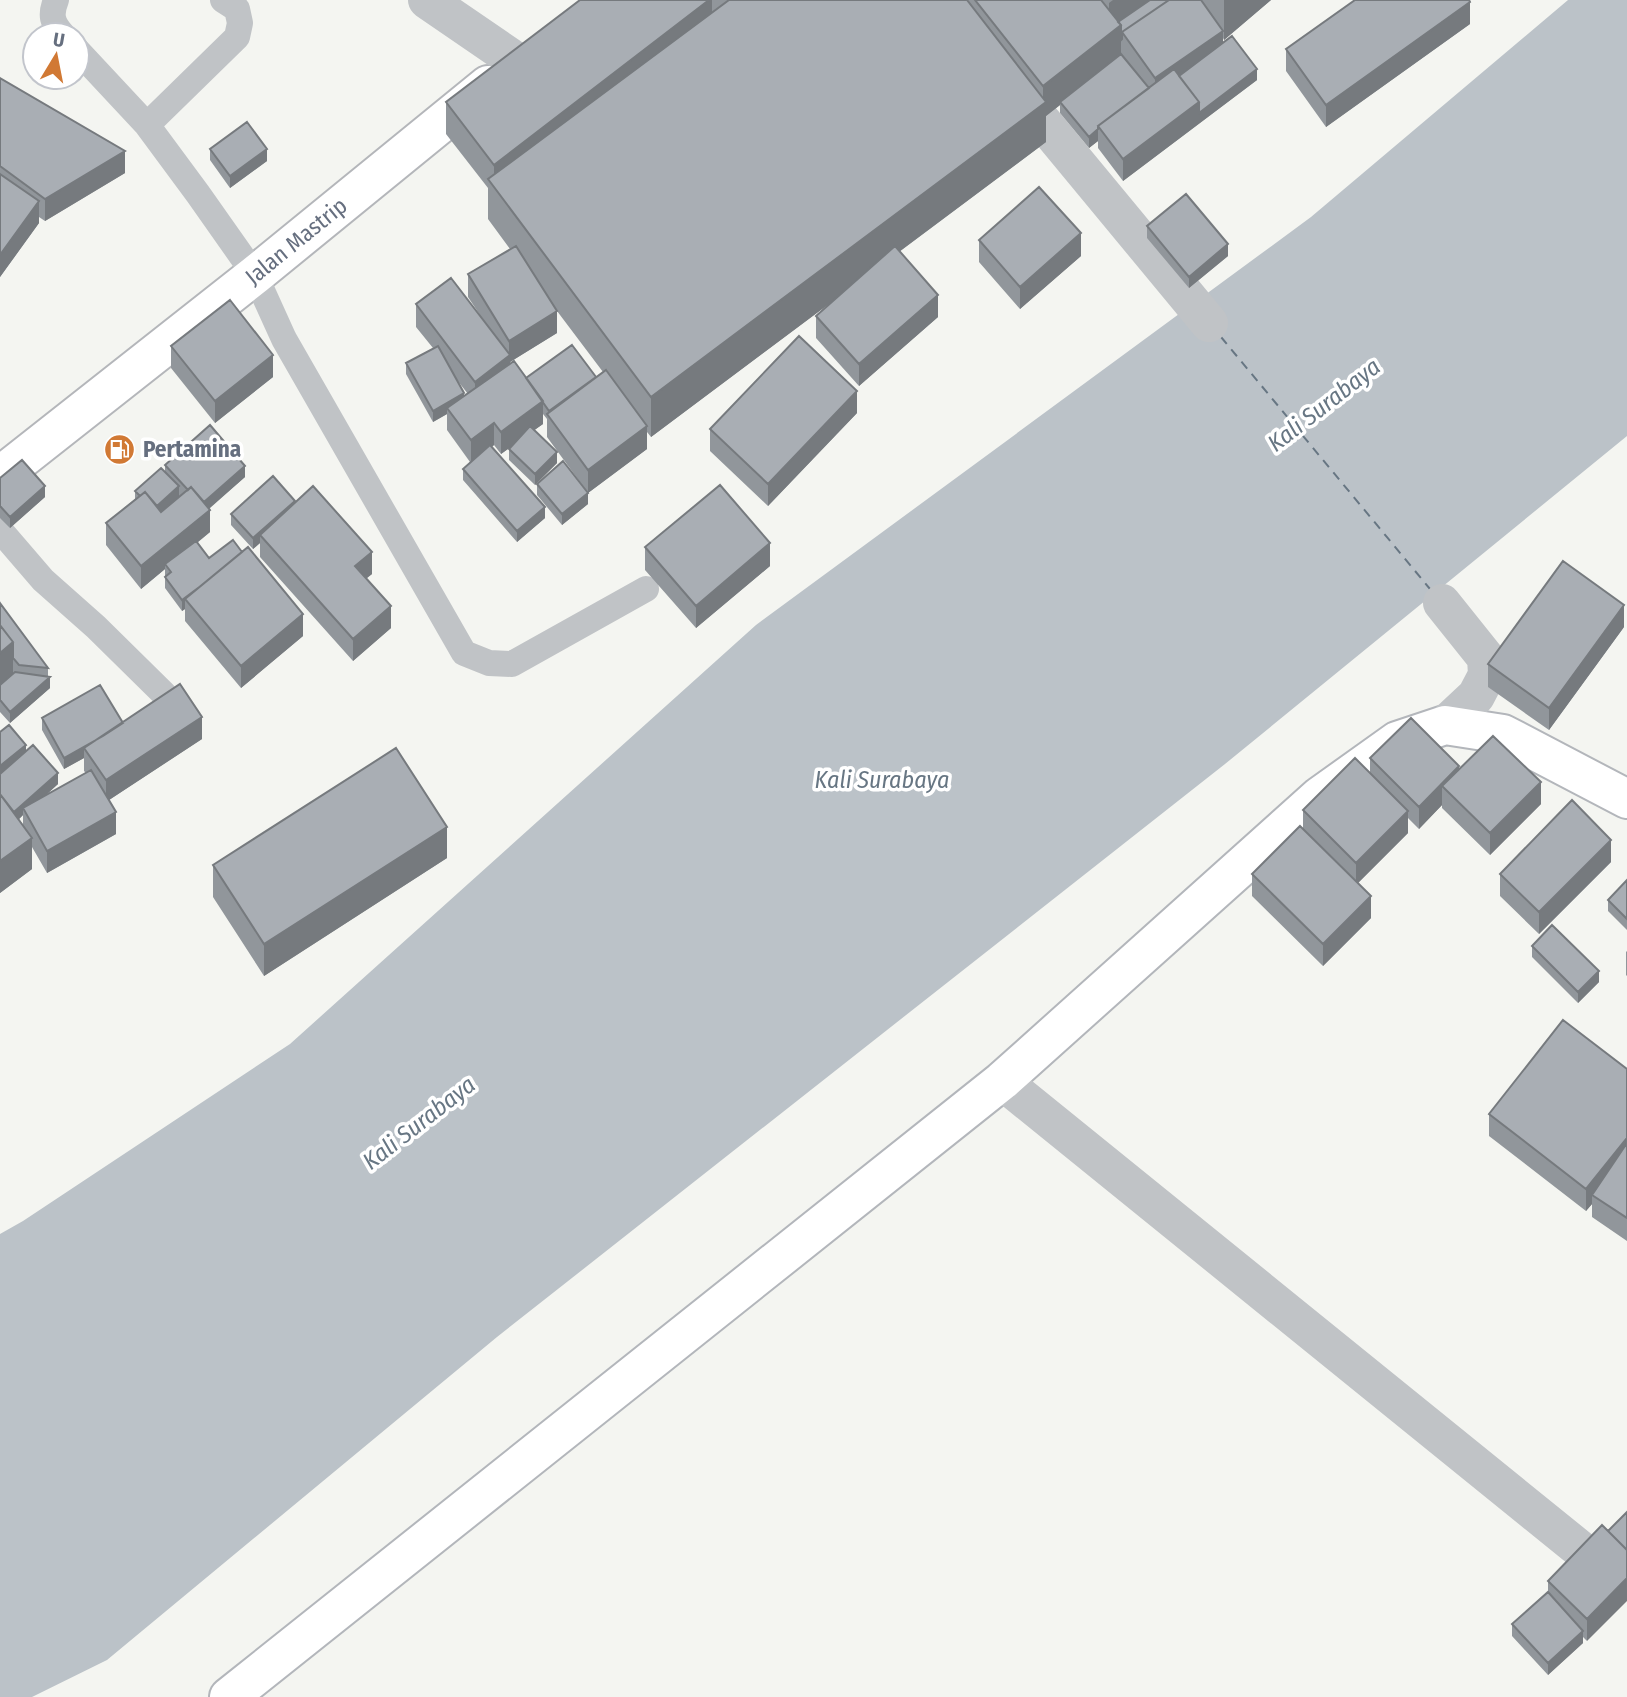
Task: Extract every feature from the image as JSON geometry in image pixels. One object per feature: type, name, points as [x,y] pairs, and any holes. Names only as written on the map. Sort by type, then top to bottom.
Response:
[{"type":"street","points":[[428,0],[516,61]]},
{"type":"street","points":[[947,0],[1018,92],[1209,323]]},
{"type":"street","name":"Jalan Mastrip","points":[[0,476],[255,275],[547,35]]},
{"type":"street","points":[[229,1697],[1002,1081],[1320,796],[1397,741],[1445,725],[1476,696],[1487,675],[1486,658],[1441,603]]},
{"type":"street","points":[[1445,725],[1503,734],[1627,799]]},
{"type":"street","points":[[1002,1081],[1581,1550]]},
{"type":"lane","points":[[53,21],[51,15],[56,0]]},
{"type":"lane","points":[[147,125],[237,37],[240,23],[237,9],[223,0]]},
{"type":"lane","points":[[91,65],[147,125],[255,275],[284,339],[464,653],[489,663],[512,664],[646,589]]},
{"type":"lane","points":[[0,530],[43,580],[96,627],[164,694]]},
{"type":"water","name":"Kali Surabaya","points":[[1568,0],[1627,0],[1627,436],[1225,764],[497,1337],[107,1660],[32,1697],[0,1697],[0,1234],[290,1044],[756,625],[1311,217]]},
{"type":"building","points":[[580,0],[709,0],[494,165],[446,102]]},
{"type":"building","points":[[729,0],[967,0],[1046,102],[651,397],[488,179]]},
{"type":"building","points":[[975,0],[1101,0],[1121,25],[1043,86]]},
{"type":"building","points":[[1150,0],[1169,0],[1122,32],[1121,40],[1121,25],[1118,22]]},
{"type":"building","points":[[1169,0],[1201,0],[1223,31],[1155,78],[1122,32]]},
{"type":"building","points":[[1355,0],[1470,2],[1326,105],[1286,49]]},
{"type":"building","points":[[1232,36],[1257,69],[1199,113],[1199,102],[1179,76]]},
{"type":"building","points":[[1121,54],[1149,88],[1098,126],[1089,137],[1060,102]]},
{"type":"building","points":[[1174,69],[1199,102],[1123,159],[1098,126]]},
{"type":"building","points":[[0,78],[125,151],[45,199],[0,166]]},
{"type":"building","points":[[247,122],[267,149],[230,176],[210,149]]},
{"type":"building","points":[[0,174],[39,201],[0,255]]},
{"type":"building","points":[[1039,187],[1081,233],[1020,287],[979,240]]},
{"type":"building","points":[[1186,194],[1228,244],[1189,277],[1147,226]]},
{"type":"building","points":[[516,246],[557,311],[509,341],[468,274]]},
{"type":"building","points":[[895,246],[938,295],[859,364],[816,316]]},
{"type":"building","points":[[451,278],[510,355],[475,382],[416,304]]},
{"type":"building","points":[[230,300],[273,355],[215,401],[171,346]]},
{"type":"building","points":[[799,336],[857,391],[768,484],[710,429]]},
{"type":"building","points":[[572,345],[596,377],[549,411],[526,378]]},
{"type":"building","points":[[438,346],[464,393],[433,411],[406,363]]},
{"type":"building","points":[[514,361],[543,401],[501,432],[494,423],[471,440],[447,408]]},
{"type":"building","points":[[606,370],[647,426],[588,470],[547,414]]},
{"type":"building","points":[[210,425],[245,466],[204,502],[191,487],[188,490],[165,465]]},
{"type":"building","points":[[530,426],[557,452],[535,474],[509,449]]},
{"type":"building","points":[[490,445],[545,507],[517,531],[463,469]]},
{"type":"building","points":[[22,460],[45,486],[10,517],[0,506],[0,478]]},
{"type":"building","points":[[563,461],[588,493],[562,514],[537,484]]},
{"type":"building","points":[[161,468],[179,486],[157,506],[145,492],[140,496],[135,491]]},
{"type":"building","points":[[273,476],[295,501],[253,538],[231,514]]},
{"type":"building","points":[[720,485],[770,543],[696,606],[645,547]]},
{"type":"building","points":[[313,486],[372,552],[355,566],[391,606],[353,639],[260,535]]},
{"type":"building","points":[[191,487],[210,510],[141,566],[106,523],[145,492],[161,512]]},
{"type":"building","points":[[233,540],[242,552],[182,600],[165,577],[171,572],[165,564],[196,541],[209,558]]},
{"type":"building","points":[[248,547],[303,614],[241,666],[185,599]]},
{"type":"building","points":[[1563,561],[1624,605],[1549,708],[1488,664]]},
{"type":"building","points":[[0,603],[48,668],[19,665],[13,658],[13,642],[0,625]]},
{"type":"building","points":[[0,625],[13,642],[0,653]]},
{"type":"building","points":[[15,672],[50,677],[10,712],[0,700],[0,685]]},
{"type":"building","points":[[180,684],[202,717],[106,780],[84,748]]},
{"type":"building","points":[[100,685],[123,723],[64,758],[42,718]]},
{"type":"building","points":[[1411,718],[1459,766],[1419,807],[1370,758]]},
{"type":"building","points":[[9,725],[26,745],[0,766],[0,732]]},
{"type":"building","points":[[1493,736],[1541,782],[1490,833],[1442,786]]},
{"type":"building","points":[[33,745],[58,773],[14,812],[0,794],[0,774]]},
{"type":"building","points":[[396,748],[447,827],[264,944],[213,865]]},
{"type":"building","points":[[1355,758],[1408,811],[1356,863],[1303,810]]},
{"type":"building","points":[[91,770],[116,812],[47,851],[23,808]]},
{"type":"building","points":[[0,794],[32,838],[0,861]]},
{"type":"building","points":[[1572,800],[1611,840],[1539,912],[1500,874]]},
{"type":"building","points":[[1300,826],[1371,896],[1323,944],[1252,874]]},
{"type":"building","points":[[1627,880],[1627,919],[1608,900]]},
{"type":"building","points":[[1552,925],[1599,971],[1578,992],[1532,946]]},
{"type":"building","points":[[1563,1020],[1627,1069],[1627,1138],[1586,1189],[1489,1114]]},
{"type":"building","points":[[1627,1143],[1627,1218],[1592,1195]]},
{"type":"building","points":[[1627,1512],[1627,1550],[1608,1531]]},
{"type":"building","points":[[1602,1525],[1627,1550],[1627,1578],[1587,1619],[1548,1581]]},
{"type":"building","points":[[1548,1592],[1583,1631],[1548,1663],[1512,1624]]},
{"type":"ferry route","points":[[1221,337],[1430,589]]},
{"type":"place","name":"Pertamina","points":[[120,449]]}]
